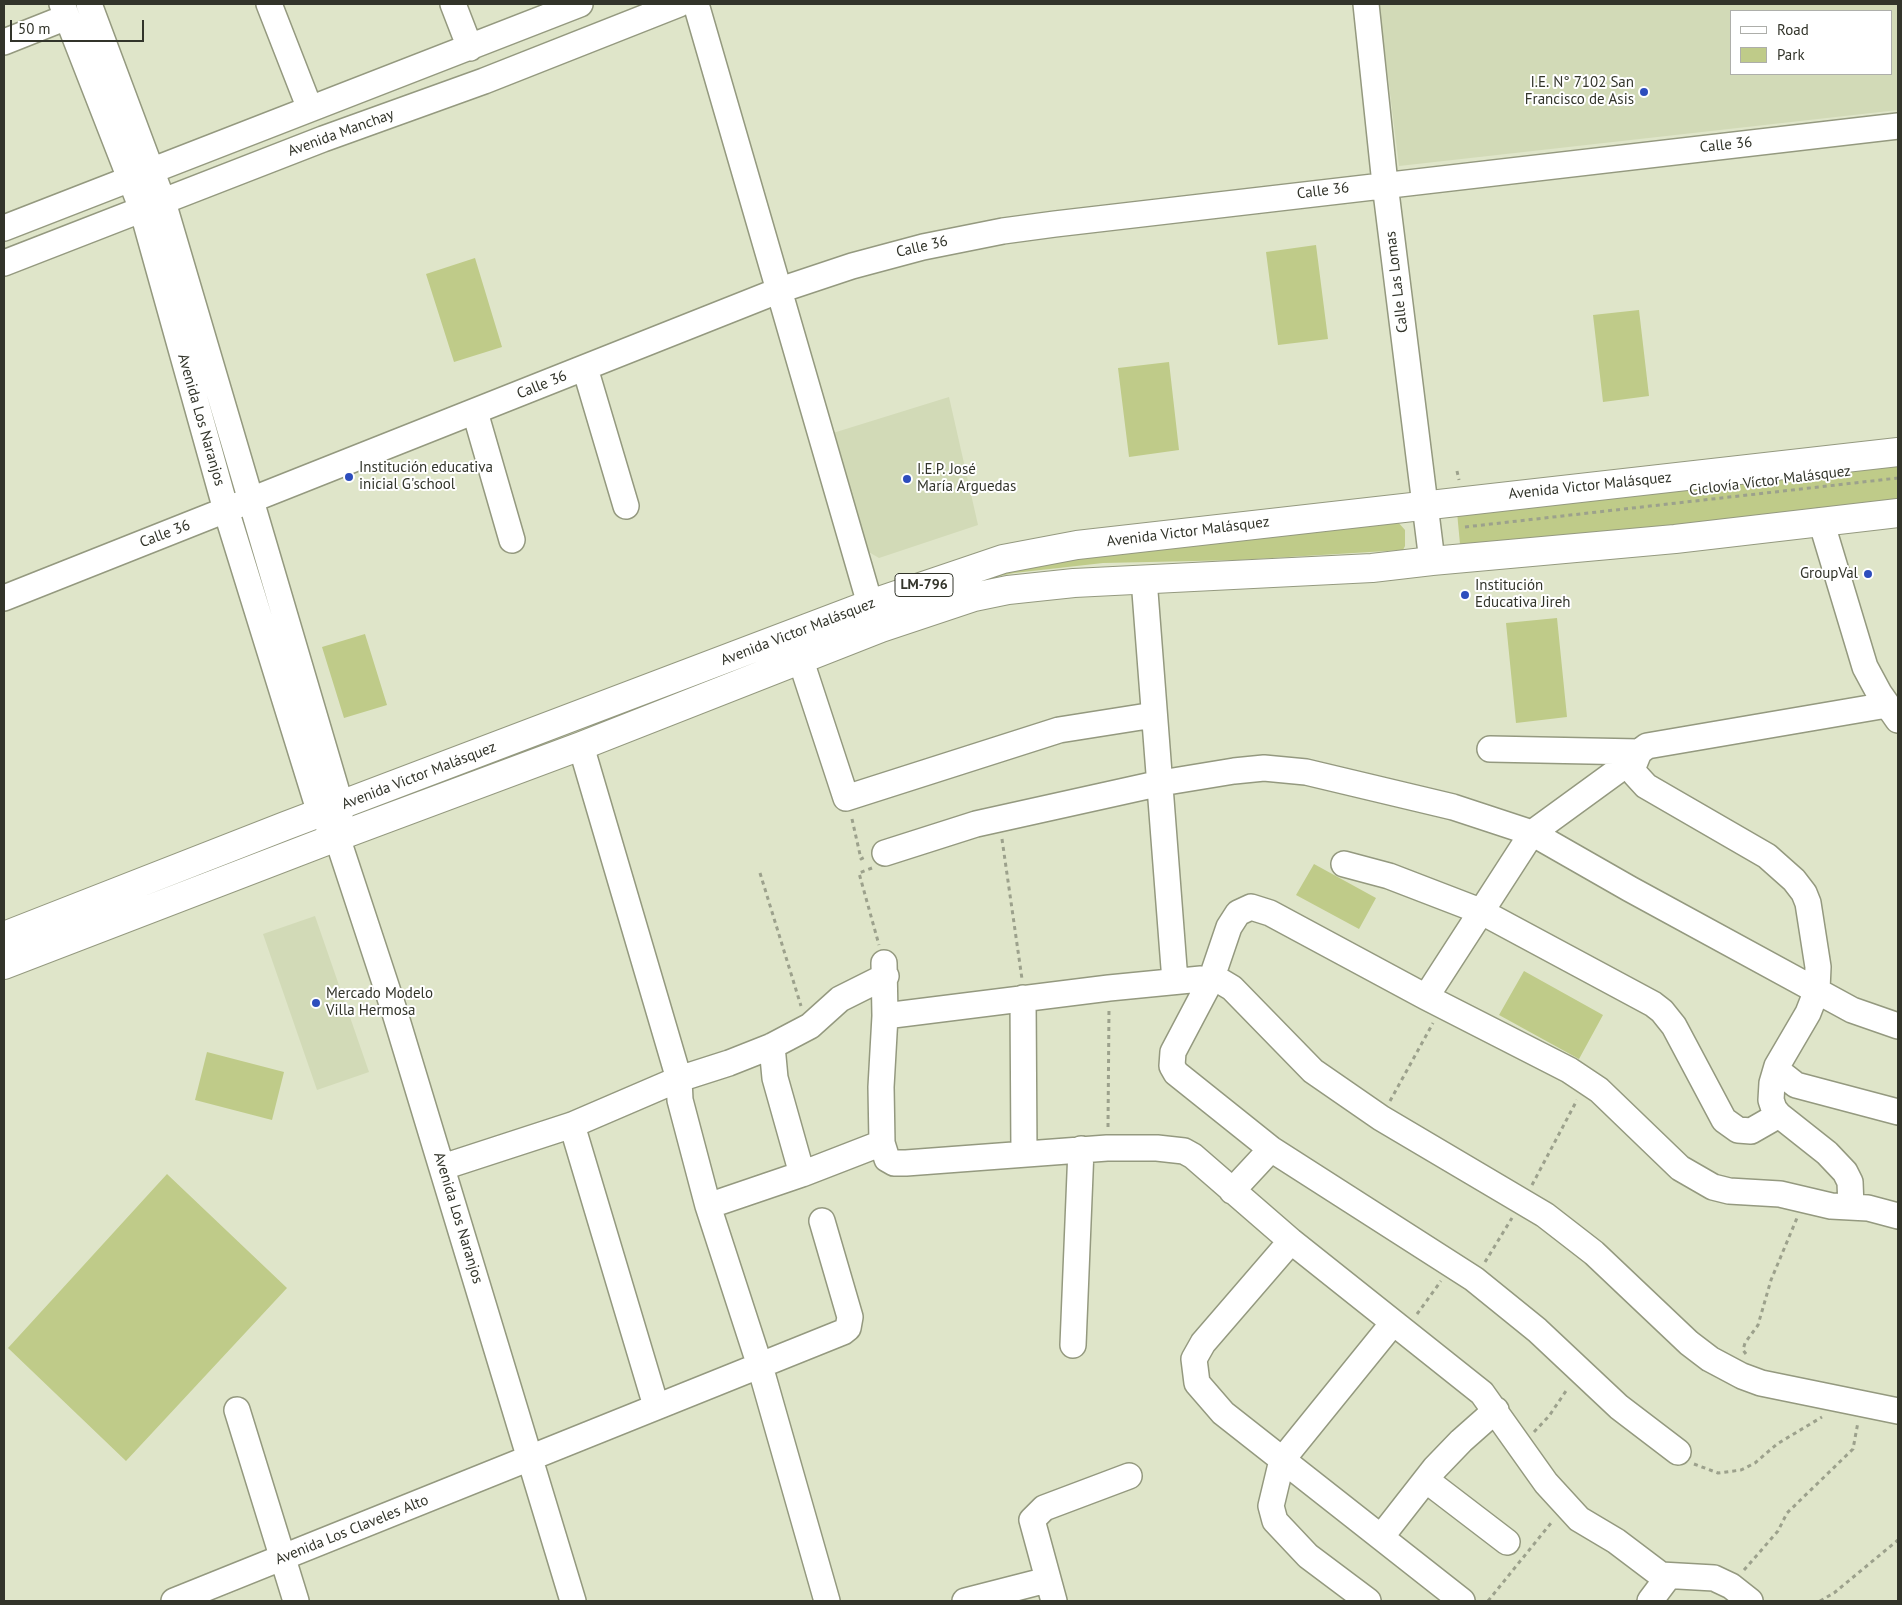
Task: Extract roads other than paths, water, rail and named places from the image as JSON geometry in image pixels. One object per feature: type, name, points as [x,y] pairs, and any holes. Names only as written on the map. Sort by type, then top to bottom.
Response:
[{"type":"main road","name":"Avenida Victor Malásquez","points":[[4,936],[331,809],[870,604],[975,567],[1045,550],[1424,504],[1898,452]]},
{"type":"main road","name":"Avenida Victor Malásquez","points":[[4,965],[337,837],[581,746],[889,625],[974,597],[1041,585],[1372,568],[1599,546],[1898,513]]},
{"type":"street","name":"Avenida Los Naranjos","points":[[89,4],[140,174]]},
{"type":"street","points":[[269,4],[310,109]]},
{"type":"street","points":[[453,4],[470,48]]},
{"type":"street","points":[[4,228],[580,4]]},
{"type":"street","name":"Avenida Manchay","points":[[4,263],[323,140],[484,81],[679,4]]},
{"type":"street","points":[[696,4],[870,604]]},
{"type":"street","name":"Calle Las Lomas","points":[[1366,4],[1385,184],[1432,561]]},
{"type":"street","name":"Avenida Los Naranjos","points":[[64,10],[153,205],[250,500],[337,837],[352,877],[443,1167],[573,1601]]},
{"type":"street","points":[[4,42],[64,10]]},
{"type":"street","name":"Calle 36","points":[[4,598],[780,290],[888,256],[1003,231],[1385,184],[1898,126]]},
{"type":"street","name":"Avenida Los Naranjos","points":[[153,205],[226,510],[331,809]]},
{"type":"street","points":[[585,368],[626,506]]},
{"type":"street","points":[[475,412],[512,540]]},
{"type":"street","points":[[1434,1001],[1480,911],[1532,833],[1637,755],[1646,746],[1892,712],[1872,681],[1860,652],[1821,522]]},
{"type":"street","points":[[1144,579],[1175,981]]},
{"type":"street","points":[[801,661],[846,798],[1059,730],[1154,715]]},
{"type":"street","points":[[581,746],[680,1079],[680,1100],[708,1206],[760,1366],[827,1601]]},
{"type":"street","points":[[1490,749],[1637,755]]},
{"type":"street","points":[[1637,755],[1634,767],[1635,774],[1646,786],[1766,856],[1800,886],[1808,903],[1818,967],[1817,990],[1808,1013],[1777,1066],[1772,1083],[1771,1100],[1774,1109],[1780,1115],[1827,1153],[1845,1172],[1850,1182],[1851,1207]]},
{"type":"street","points":[[878,858],[976,824],[1161,783],[1234,771],[1285,769],[1366,785],[1454,807],[1494,818],[1532,833],[1630,889],[1852,1010],[1898,1026]]},
{"type":"street","points":[[1344,864],[1390,876],[1480,911],[1590,968],[1662,1011],[1674,1026],[1724,1120],[1738,1130],[1751,1131],[1780,1115]]},
{"type":"street","points":[[1678,1452],[1619,1407],[1537,1330],[1474,1279],[1271,1149],[1176,1073],[1172,1066],[1173,1052],[1176,1044],[1211,980],[1230,926],[1238,913],[1251,907],[1270,913],[1584,1079],[1599,1090],[1680,1168],[1707,1184],[1729,1191],[1780,1194],[1804,1201],[1880,1210],[1898,1216]]},
{"type":"street","points":[[443,1167],[572,1125],[680,1079],[772,1046],[810,1026],[840,999],[885,969],[885,1016],[881,1087],[882,1143],[885,1155],[894,1163],[1082,1149],[1157,1148],[1184,1151],[1193,1156],[1291,1241],[1468,1380],[1496,1410],[1546,1483],[1579,1519],[1616,1541],[1652,1569],[1668,1577],[1696,1576],[1714,1578],[1731,1586],[1750,1601]]},
{"type":"street","points":[[885,1016],[1023,991],[1175,981],[1211,980],[1222,982],[1232,988],[1313,1071],[1381,1118],[1545,1215],[1594,1253],[1689,1344],[1726,1368],[1761,1383],[1854,1414],[1898,1410]]},
{"type":"street","points":[[1023,991],[1024,1153]]},
{"type":"street","points":[[772,1046],[775,1078],[802,1174]]},
{"type":"street","points":[[1777,1066],[1782,1074],[1796,1085],[1898,1112]]},
{"type":"street","points":[[572,1125],[656,1406]]},
{"type":"street","points":[[708,1206],[802,1174],[882,1143]]},
{"type":"street","points":[[1073,1345],[1082,1149]]},
{"type":"street","points":[[1232,1191],[1271,1149]]},
{"type":"street","name":"Avenida Los Claveles Alto","points":[[174,1601],[656,1406],[760,1366],[848,1328],[850,1317],[822,1221]]},
{"type":"street","points":[[1291,1241],[1197,1352],[1194,1367],[1197,1383],[1224,1413],[1462,1601]]},
{"type":"street","points":[[1368,1601],[1315,1564],[1275,1521],[1271,1506],[1282,1460],[1393,1322]]},
{"type":"street","points":[[237,1410],[296,1601]]},
{"type":"street","points":[[1382,1536],[1426,1480],[1460,1441],[1496,1410]]},
{"type":"street","points":[[965,1601],[1051,1591],[1032,1520],[1044,1508],[1129,1476]]},
{"type":"street","points":[[1426,1480],[1507,1542]]},
{"type":"street","points":[[1650,1601],[1668,1577]]},
{"type":"place","name":"I.E. N° 7102 San Francisco de Asis","points":[[1644,92]]},
{"type":"place","name":"Institución educativa inicial G'school","points":[[349,477]]},
{"type":"place","name":"I.E.P. José María Arguedas","points":[[907,479]]},
{"type":"place","name":"GroupVal","points":[[1868,574]]},
{"type":"place","name":"Institución Educativa Jireh","points":[[1465,595]]},
{"type":"place","name":"Mercado Modelo Villa Hermosa","points":[[316,1003]]}]
